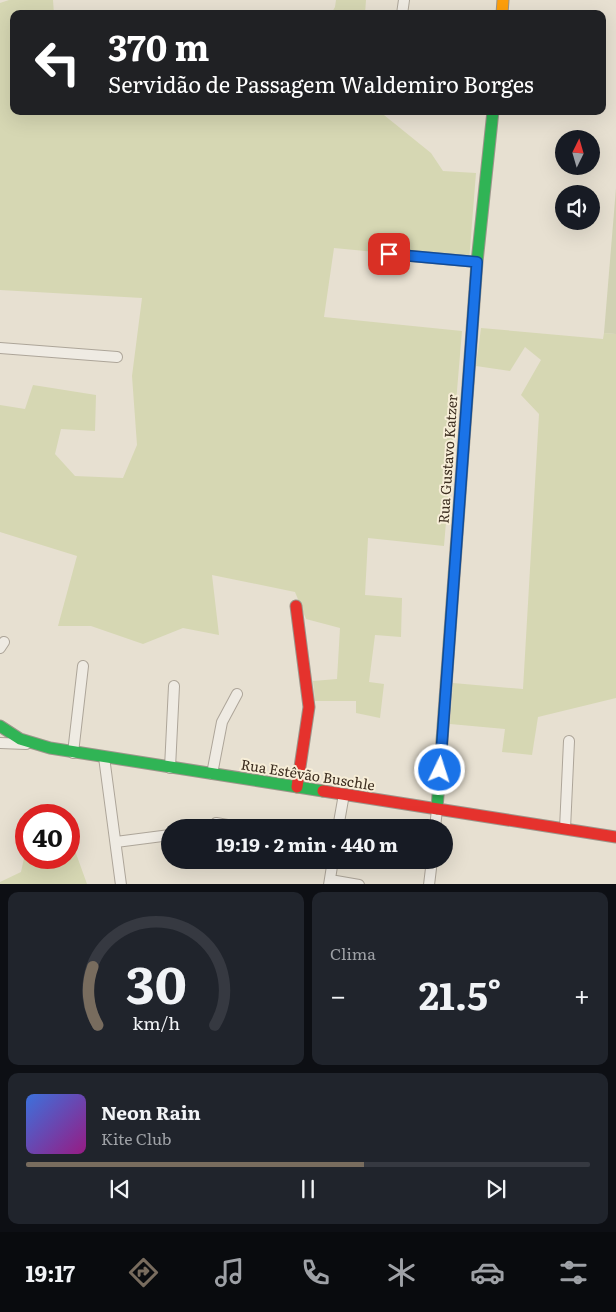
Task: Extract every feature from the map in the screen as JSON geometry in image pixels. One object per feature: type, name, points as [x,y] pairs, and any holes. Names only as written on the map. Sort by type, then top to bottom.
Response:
[{"type":"street","name":"Rua Gustavo Katzer","points":[[437,809],[477,262],[493,115]]},
{"type":"street","points":[[389,254],[477,262]]},
{"type":"street","points":[[0,348],[117,357]]},
{"type":"street","points":[[296,606],[309,707],[297,787]]},
{"type":"street","points":[[73,753],[83,666]]},
{"type":"street","points":[[170,768],[174,686]]},
{"type":"street","points":[[212,774],[222,722],[237,694]]},
{"type":"street","name":"Rua Estêvão Buschle","points":[[0,726],[20,740],[34,745],[73,753],[616,837]]},
{"type":"street","points":[[565,829],[569,741]]},
{"type":"street","points":[[0,743],[34,745]]},
{"type":"street","points":[[104,757],[121,884]]},
{"type":"street","points":[[340,819],[344,794]]},
{"type":"street","points":[[436,819],[437,809]]},
{"type":"street","points":[[116,842],[161,836]]},
{"type":"street","points":[[332,869],[330,882],[359,884]]},
{"type":"street","points":[[430,884],[431,869]]},
{"type":"green space","points":[[9,0],[53,0],[54,10],[10,10],[10,115],[384,115],[431,153],[443,171],[476,173],[469,261],[334,248],[324,317],[462,331],[444,546],[368,538],[365,595],[402,598],[401,637],[375,635],[369,682],[384,684],[380,718],[356,713],[356,701],[315,701],[313,681],[337,679],[340,628],[306,619],[295,592],[212,575],[219,635],[183,628],[143,644],[91,626],[58,626],[77,556],[0,532],[0,405],[25,409],[33,385],[96,395],[95,431],[61,429],[55,454],[75,476],[123,478],[137,445],[132,376],[142,298],[0,290],[0,3]]},
{"type":"green space","points":[[336,0],[366,0],[365,10],[333,10]]},
{"type":"green space","points":[[616,188],[616,334],[604,333]]},
{"type":"green space","points":[[481,328],[603,339],[604,333],[616,334],[616,698],[538,717],[532,755],[502,752],[505,729],[450,724],[453,683],[523,689],[539,414],[521,395],[541,360],[525,347],[510,371],[476,366]]},
{"type":"green space","points":[[80,865],[87,884],[0,884],[0,882],[21,872],[22,869],[80,869]]},
{"type":"traffic: fast","points":[[437,809],[477,262],[493,115]]},
{"type":"traffic: fast","points":[[0,726],[20,739],[50,748],[323,791]]},
{"type":"traffic: slow","points":[[502,10],[503,0]]},
{"type":"traffic: jam","points":[[296,606],[309,707],[297,787]]},
{"type":"traffic: jam","points":[[323,791],[616,837]]},
{"type":"route","points":[[389,254],[477,262],[440,770]]}]
